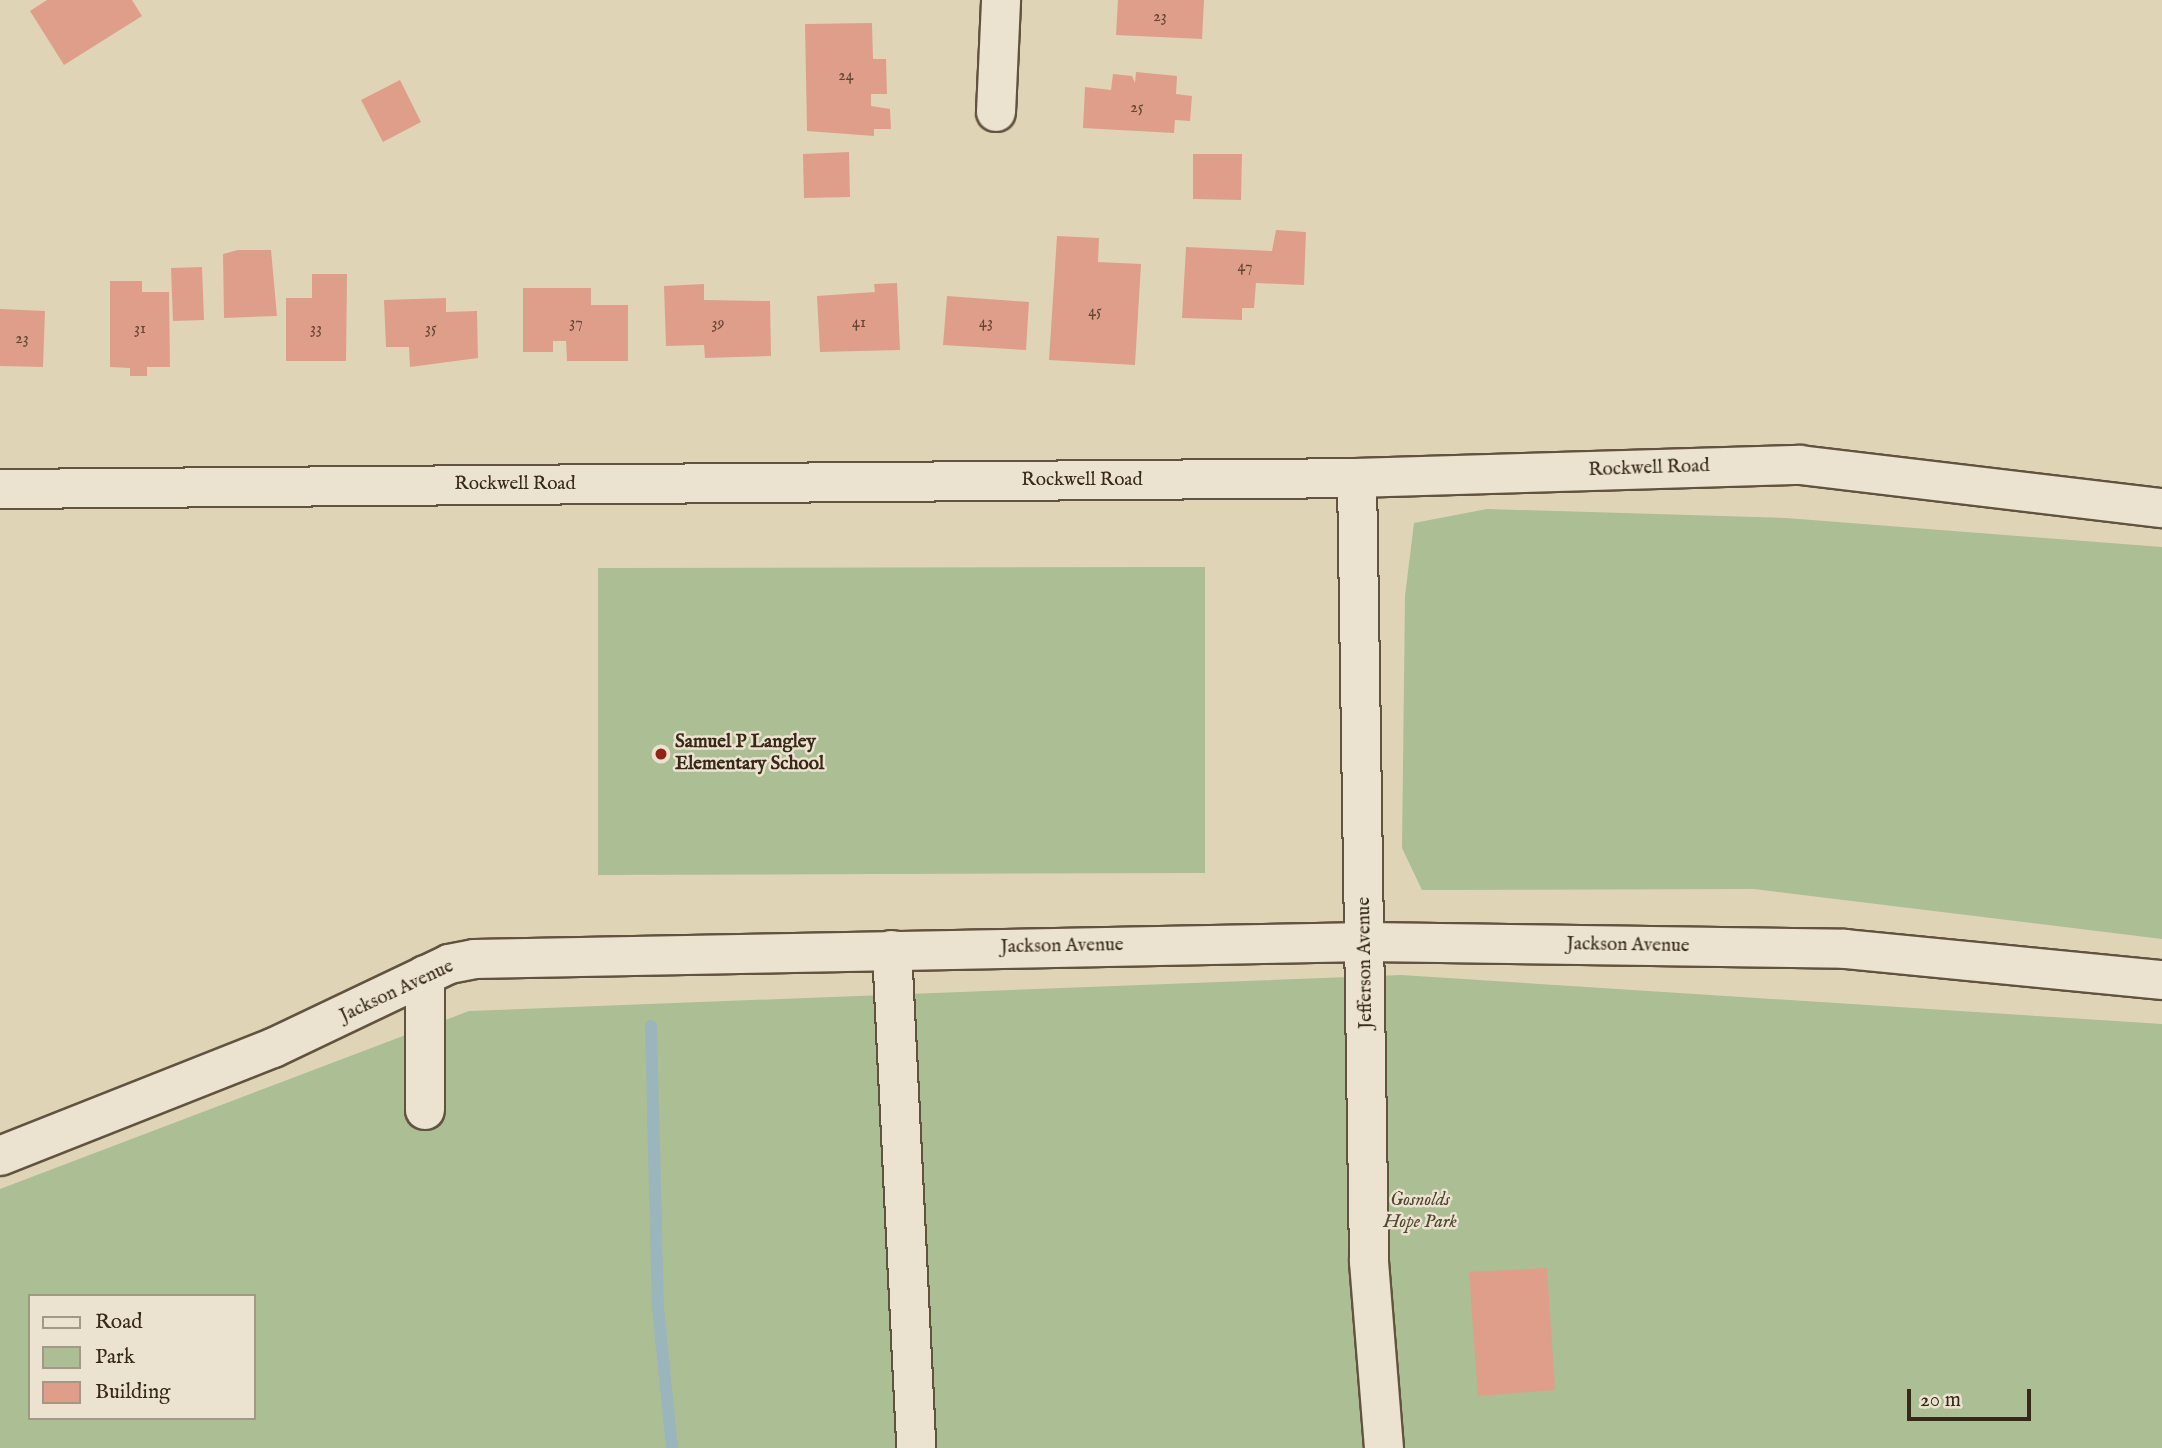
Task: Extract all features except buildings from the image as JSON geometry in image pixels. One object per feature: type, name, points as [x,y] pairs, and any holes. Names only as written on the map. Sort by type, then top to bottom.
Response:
[{"type":"street","points":[[996,112],[1001,0]]},
{"type":"street","name":"Rockwell Road","points":[[0,489],[1357,478],[1800,465],[2162,508]]},
{"type":"street","name":"Jefferson Avenue","points":[[1357,478],[1367,942],[1369,1262],[1384,1448]]},
{"type":"street","name":"Jackson Avenue","points":[[0,1156],[272,1048],[425,975],[474,959],[542,954],[1367,942],[1845,949],[2162,979]]},
{"type":"street","points":[[892,950],[916,1448]]},
{"type":"street","points":[[425,975],[425,1110]]},
{"type":"green space","points":[[1487,509],[1786,518],[2162,547],[2162,939],[1754,889],[1422,890],[1402,848],[1405,596],[1414,523]]},
{"type":"green space","points":[[1205,567],[1205,873],[598,875],[598,568]]},
{"type":"green space","name":"Gosnolds Hope Park","points":[[1401,975],[2162,1024],[2162,1448],[0,1448],[0,1189],[469,1011]]},
{"type":"waterway","points":[[651,1026],[658,1308],[672,1448]]},
{"type":"place","name":"Samuel P Langley Elementary School","points":[[661,754]]}]
